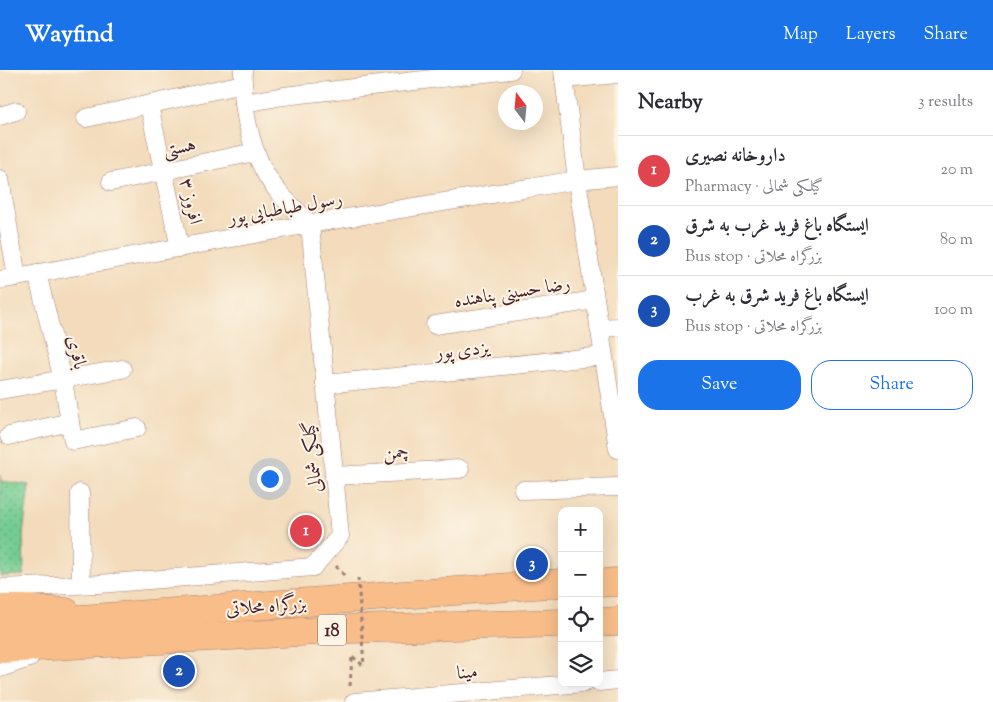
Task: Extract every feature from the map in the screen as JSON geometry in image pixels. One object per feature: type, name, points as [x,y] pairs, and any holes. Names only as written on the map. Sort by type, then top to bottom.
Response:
[{"type":"main road","points":[[603,583],[618,582]]},
{"type":"main road","name":"بزرگراه محلاتی","points":[[0,625],[558,583]]},
{"type":"main road","points":[[0,609],[120,616]]},
{"type":"main road","points":[[603,622],[618,621]]},
{"type":"main road","name":"بزرگراه محلاتی","points":[[0,649],[352,629],[558,623]]},
{"type":"main road","points":[[0,662],[82,652],[102,643]]},
{"type":"street","points":[[244,103],[284,96],[511,70]]},
{"type":"street","points":[[618,74],[564,74],[594,300],[618,449]]},
{"type":"street","points":[[86,118],[148,105],[243,77],[244,103],[255,152],[279,193],[310,224]]},
{"type":"street","name":"افروز ۳","points":[[148,105],[180,248]]},
{"type":"street","name":"هستی","points":[[111,182],[255,152]]},
{"type":"street","name":"رسول طباطبایی پور","points":[[9,278],[310,224],[577,180],[618,176]]},
{"type":"street","points":[[0,179],[9,278]]},
{"type":"street","name":"گيلکی شمالی","points":[[0,588],[313,567],[340,536],[310,224]]},
{"type":"street","name":"باقری","points":[[38,273],[62,380],[73,441],[137,428]]},
{"type":"street","name":"رضا حسینی پناهنده","points":[[435,325],[594,300]]},
{"type":"street","points":[[599,328],[618,327]]},
{"type":"street","name":"یزدی پور","points":[[325,384],[603,356]]},
{"type":"street","points":[[0,390],[122,369]]},
{"type":"street","points":[[9,436],[70,422]]},
{"type":"street","name":"چمن","points":[[334,476],[460,469]]},
{"type":"street","points":[[523,490],[618,487]]},
{"type":"street","points":[[80,492],[80,584]]},
{"type":"street","points":[[0,668],[29,658]]},
{"type":"street","points":[[603,682],[618,680]]},
{"type":"street","name":"مینا","points":[[351,698],[558,685]]},
{"type":"path","points":[[351,698],[352,657],[364,666],[358,578]]},
{"type":"green space","points":[[0,475],[1,481],[29,485],[23,535],[24,575],[0,576]]},
{"type":"place","name":"داروخانه نصیری","points":[[306,531]]},
{"type":"place","name":"ایستگاه باغ فرید شرق به غرب","points":[[532,564]]},
{"type":"place","name":"ایستگاه باغ فرید غرب به شرق","points":[[179,671]]}]
